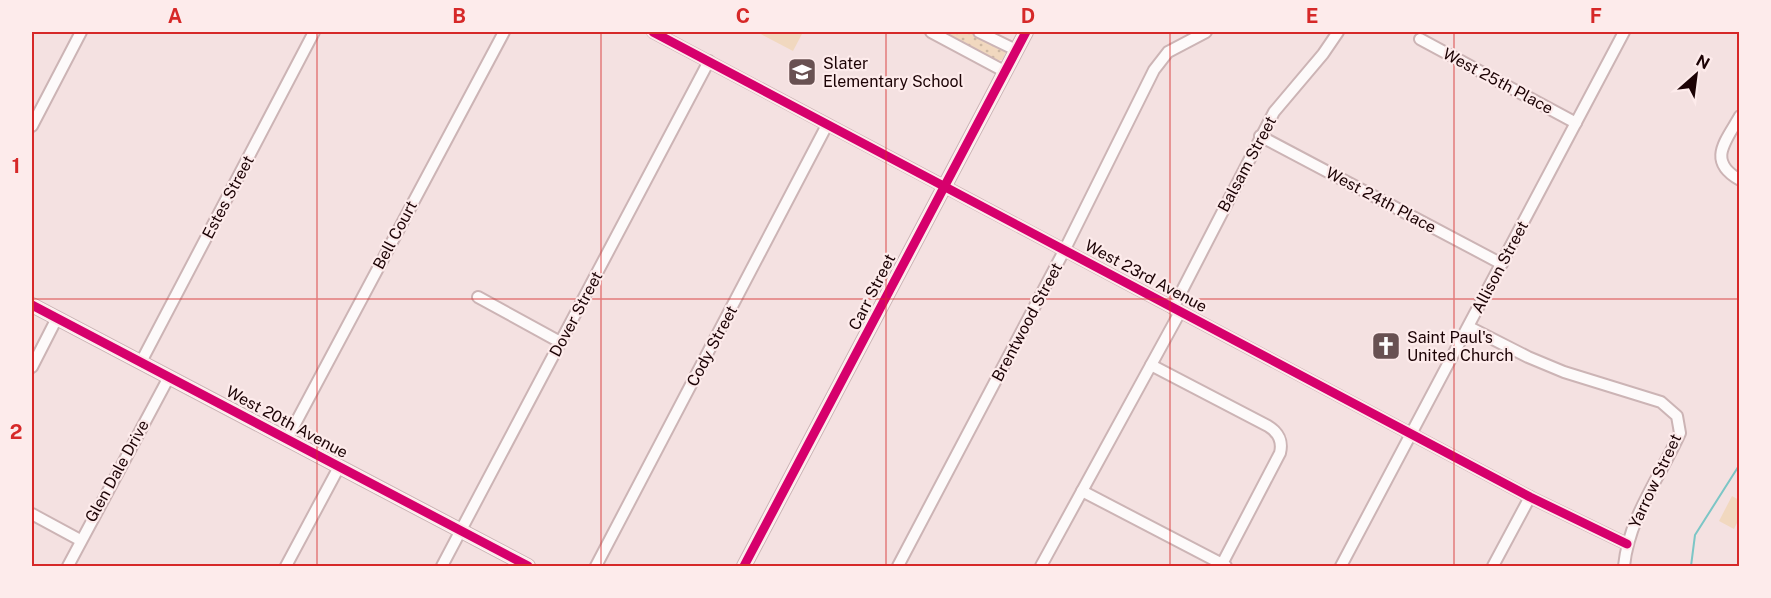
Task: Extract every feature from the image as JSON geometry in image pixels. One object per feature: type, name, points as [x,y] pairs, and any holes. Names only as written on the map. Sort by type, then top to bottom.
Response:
[{"type":"street","points":[[32,126],[81,32]]},
{"type":"street","name":"Estes Street","points":[[141,362],[314,32]]},
{"type":"street","name":"Bell Court","points":[[287,439],[504,32]]},
{"type":"street","name":"West 23rd Avenue","points":[[653,32],[1530,497],[1627,544]]},
{"type":"street","points":[[932,32],[1004,71]]},
{"type":"street","points":[[979,32],[1016,50]]},
{"type":"street","name":"Carr Street","points":[[744,567],[1026,32]]},
{"type":"street","name":"Brentwood Street","points":[[898,567],[1065,249],[1154,70],[1168,52],[1206,32]]},
{"type":"street","name":"Balsam Street","points":[[1041,567],[1151,365],[1260,136],[1284,98],[1323,54],[1338,32]]},
{"type":"street","name":"Allison Street","points":[[1341,567],[1624,32]]},
{"type":"street","name":"West 25th Place","points":[[1420,39],[1576,123]]},
{"type":"street","name":"Dover Street","points":[[442,567],[709,61]]},
{"type":"street","points":[[1740,116],[1722,147],[1720,162],[1725,171],[1740,180]]},
{"type":"street","name":"Cody Street","points":[[596,567],[827,125]]},
{"type":"street","name":"West 24th Place","points":[[1260,136],[1502,264]]},
{"type":"street","points":[[478,297],[560,342]]},
{"type":"street","name":"West 20th Avenue","points":[[32,305],[528,567]]},
{"type":"street","points":[[32,367],[57,318]]},
{"type":"street","name":"Yarrow Street","points":[[1469,327],[1528,357],[1564,372],[1661,402],[1677,416],[1680,433],[1633,525],[1627,544],[1624,567]]},
{"type":"street","points":[[1082,490],[1224,565],[1280,453],[1282,444],[1275,430],[1151,365]]},
{"type":"street","name":"Glen Dale Drive","points":[[68,567],[80,540],[169,377]]},
{"type":"street","points":[[286,567],[339,466]]},
{"type":"street","points":[[1493,567],[1530,497]]},
{"type":"street","points":[[32,514],[80,540]]},
{"type":"shaded area","points":[[757,32],[803,32],[793,51]]},
{"type":"shaded area","points":[[941,32],[967,33],[984,37],[1006,52],[1002,60],[997,60]]},
{"type":"shaded area","points":[[1732,496],[1739,500],[1739,519],[1734,529],[1719,521]]},
{"type":"waterway","points":[[1691,566],[1695,535],[1740,464]]},
{"type":"cycle path","points":[[653,32],[1530,497],[1627,544]]},
{"type":"cycle path","points":[[744,566],[1026,32]]},
{"type":"cycle path","points":[[32,305],[528,566]]},
{"type":"place","name":"Slater Elementary School","points":[[802,72]]},
{"type":"place","name":"Saint Paul's United Church","points":[[1386,346]]}]
